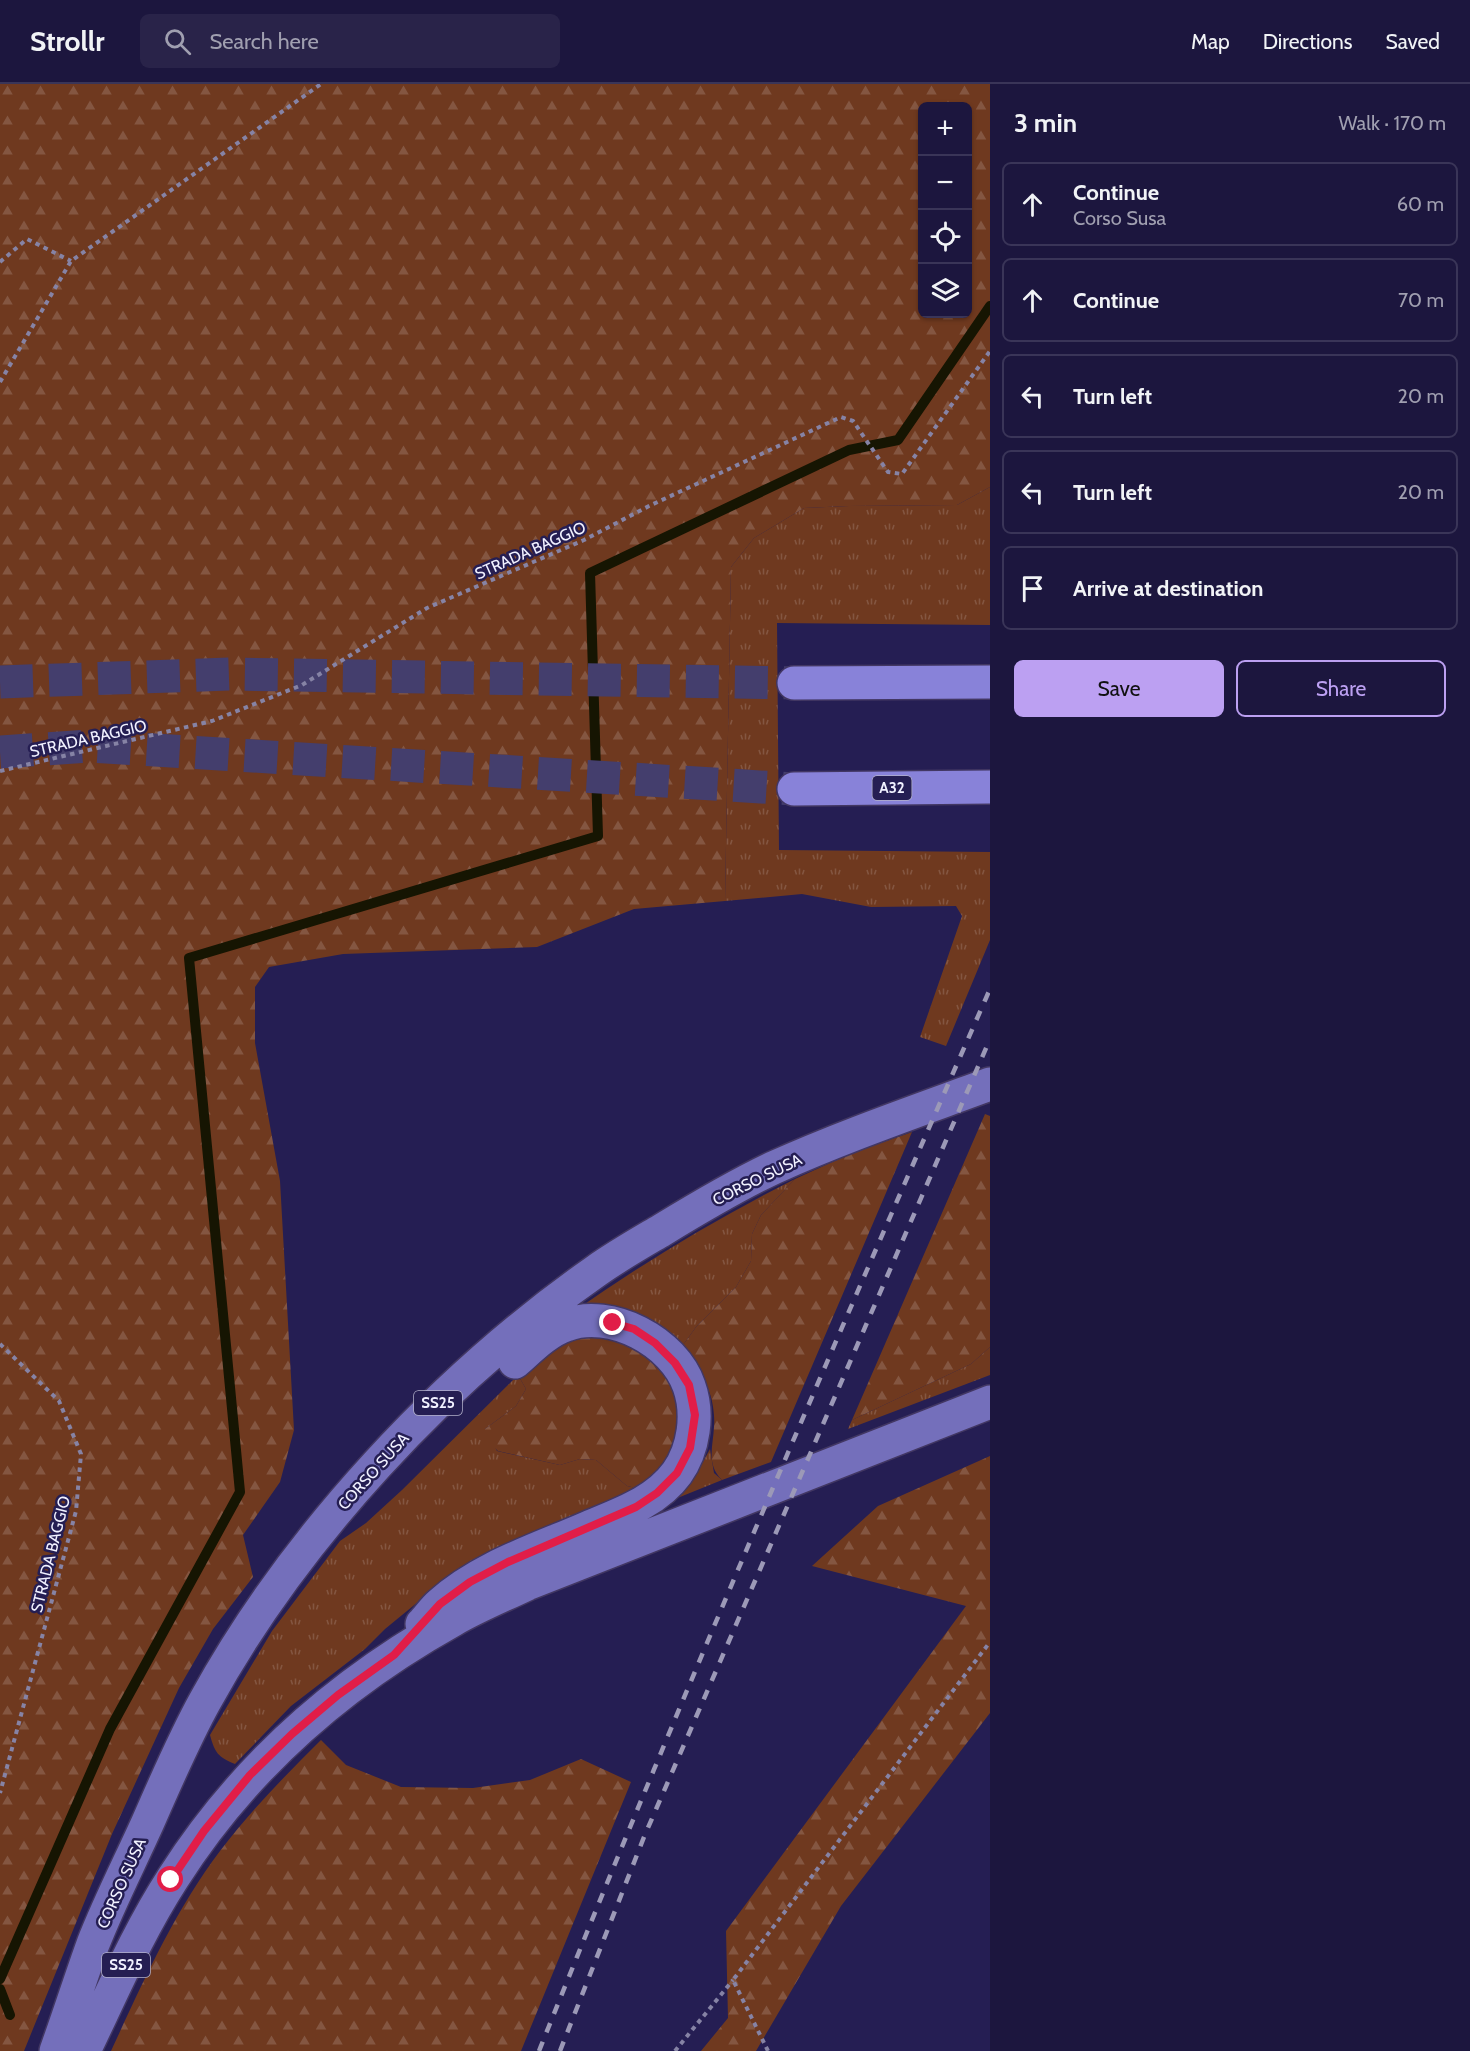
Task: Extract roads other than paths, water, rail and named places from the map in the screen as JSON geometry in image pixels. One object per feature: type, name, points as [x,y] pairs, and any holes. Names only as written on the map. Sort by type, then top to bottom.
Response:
[{"type":"highway","points":[[794,683],[990,682]]},
{"type":"highway","name":"A32","points":[[794,789],[990,787]]},
{"type":"main road","name":"CORSO SUSA","points":[[56,2051],[94,1941],[204,1702],[246,1633],[299,1558],[352,1491],[420,1420],[530,1319],[598,1269],[692,1212],[771,1169],[861,1131],[990,1084]]},
{"type":"main road","points":[[352,1491],[415,1457],[475,1397],[542,1339],[566,1325],[591,1320],[634,1329],[655,1343],[675,1363],[689,1385],[695,1415],[690,1448],[677,1473],[657,1493],[636,1507],[508,1562],[470,1582],[440,1604],[394,1655]]},
{"type":"main road","name":"SS25","points":[[84,2051],[151,1916],[171,1880],[204,1831],[250,1775],[292,1734],[338,1695],[394,1655],[455,1619],[527,1584],[990,1402]]},
{"type":"waterway","points":[[0,1979],[110,1729],[240,1492],[189,958],[598,836],[590,573],[849,450],[898,440],[990,306]]},
{"type":"waterway","points":[[0,1989],[10,2015]]},
{"type":"tunnel","points":[[0,682],[229,674],[794,683]]},
{"type":"tunnel","points":[[0,752],[90,746],[794,789]]},
{"type":"railway","points":[[539,2051],[760,1518],[990,989]]},
{"type":"railway","points":[[560,2051],[644,1837],[990,1039]]}]
